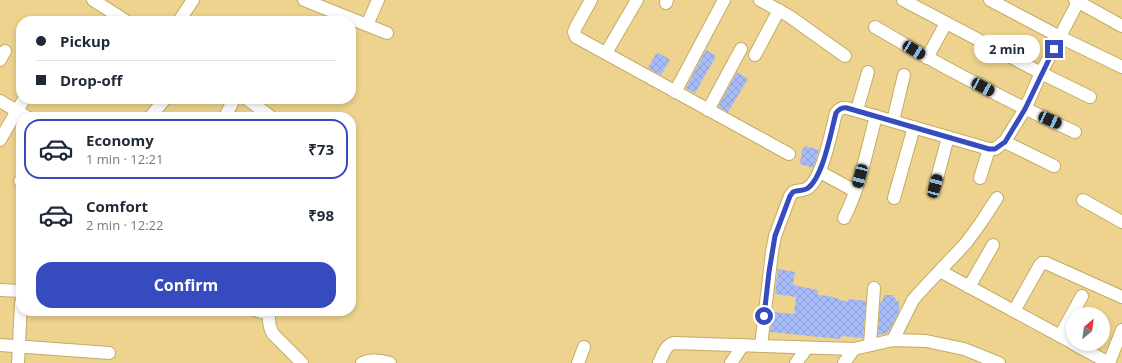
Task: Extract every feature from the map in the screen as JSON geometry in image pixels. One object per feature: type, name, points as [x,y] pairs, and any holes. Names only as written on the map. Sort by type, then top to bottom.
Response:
[{"type":"street","points":[[93,0],[118,16]]},
{"type":"street","points":[[182,16],[193,0]]},
{"type":"street","points":[[304,0],[330,5],[349,16]]},
{"type":"street","points":[[367,26],[378,0]]},
{"type":"street","points":[[591,0],[576,27],[574,32],[576,37],[789,154]]},
{"type":"street","points":[[606,54],[637,0]]},
{"type":"street","points":[[675,92],[724,0]]},
{"type":"street","points":[[760,0],[789,16],[845,56]]},
{"type":"street","points":[[903,0],[926,5],[946,23],[1090,97]]},
{"type":"street","points":[[990,0],[1060,37],[1122,67]]},
{"type":"street","points":[[761,346],[769,272],[775,236],[790,196],[793,192],[805,190],[809,187],[820,172],[836,113],[842,107],[857,110],[989,149],[995,149],[1005,142],[1025,109],[1041,73],[1077,1],[1122,26]]},
{"type":"street","points":[[755,56],[779,10]]},
{"type":"street","points":[[356,20],[367,26],[387,33]]},
{"type":"street","points":[[927,58],[946,23]]},
{"type":"street","points":[[875,27],[927,58],[1025,109],[1075,132]]},
{"type":"street","points":[[708,110],[741,49]]},
{"type":"street","points":[[857,110],[868,72]]},
{"type":"street","points":[[893,121],[904,75]]},
{"type":"street","points":[[0,101],[19,112]]},
{"type":"street","points":[[154,112],[161,104]]},
{"type":"street","points":[[254,104],[264,112]]},
{"type":"street","points":[[844,218],[855,191],[876,116]]},
{"type":"street","points":[[0,140],[16,121]]},
{"type":"street","points":[[894,198],[914,127]]},
{"type":"street","points":[[935,186],[948,137]]},
{"type":"street","points":[[1005,142],[1054,166]]},
{"type":"street","points":[[980,178],[989,149]]},
{"type":"street","points":[[820,172],[855,191]]},
{"type":"street","points":[[893,340],[913,300],[966,243],[997,198]]},
{"type":"street","points":[[1083,200],[1122,222]]},
{"type":"street","points":[[969,287],[993,245]]},
{"type":"street","points":[[1014,311],[1042,263],[1046,263],[1122,297]]},
{"type":"street","points":[[940,271],[1066,339]]},
{"type":"street","points":[[870,345],[874,288]]},
{"type":"street","points":[[0,290],[16,291]]},
{"type":"street","points":[[1060,336],[1082,296]]},
{"type":"street","points":[[18,363],[20,316]]},
{"type":"street","points":[[270,316],[270,329],[273,334],[302,363]]},
{"type":"street","points":[[1087,351],[1109,363],[1122,330]]},
{"type":"street","points":[[659,363],[669,344],[674,343],[854,349],[893,340],[926,341],[964,349],[998,363]]},
{"type":"street","points":[[0,345],[109,353]]},
{"type":"street","points":[[731,363],[743,345]]},
{"type":"street","points":[[578,363],[584,347]]},
{"type":"street","points":[[796,363],[806,348]]},
{"type":"street","points":[[844,363],[854,349]]},
{"type":"street","points":[[362,363],[370,360],[380,360],[390,363]]},
{"type":"building","points":[[706,50],[716,56],[695,93],[686,88]]},
{"type":"building","points":[[659,53],[670,60],[661,75],[648,68],[656,54]]},
{"type":"building","points":[[737,72],[748,79],[728,112],[718,107]]},
{"type":"building","points":[[806,146],[819,150],[813,168],[800,164],[802,150]]},
{"type":"building","points":[[778,269],[795,272],[793,285],[818,290],[818,295],[829,296],[848,302],[848,299],[866,301],[863,338],[841,336],[840,339],[770,332],[773,312],[794,314],[796,297],[775,294]]},
{"type":"building","points":[[884,295],[894,295],[896,301],[899,301],[899,312],[888,333],[878,335],[880,304]]},
{"type":"route","points":[[764,316],[775,236],[790,196],[793,192],[805,190],[809,187],[820,172],[836,113],[842,107],[989,149],[995,149],[1005,142],[1025,109],[1041,73],[1054,49]]}]
